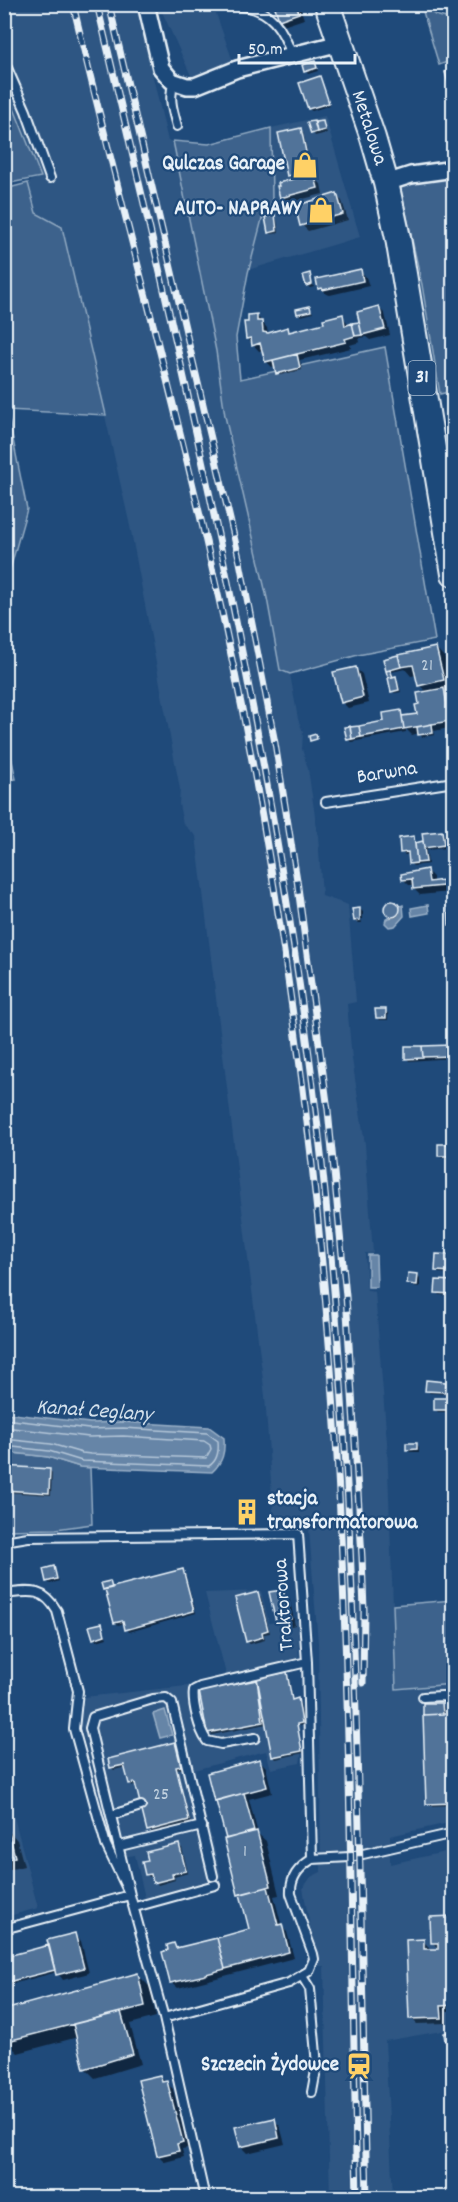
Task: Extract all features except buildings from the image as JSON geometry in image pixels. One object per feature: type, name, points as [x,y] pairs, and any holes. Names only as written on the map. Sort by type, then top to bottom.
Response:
[{"type":"main road","name":"Metalowa","points":[[327,4],[386,183]]},
{"type":"main road","name":"31","points":[[386,183],[407,292],[453,574]]},
{"type":"street","points":[[146,4],[161,68],[174,82],[187,86],[195,86],[237,69],[340,43]]},
{"type":"street","points":[[386,183],[411,175],[453,169]]},
{"type":"lane","points":[[240,6],[260,10],[274,22],[284,34],[292,56]]},
{"type":"lane","points":[[4,61],[26,111],[50,178]]},
{"type":"lane","points":[[174,82],[171,107],[177,126]]},
{"type":"lane","name":"Barwna","points":[[326,802],[453,782]]},
{"type":"lane","name":"Traktorowa","points":[[4,1540],[28,1537],[298,1534],[307,1662],[312,1859]]},
{"type":"lane","points":[[4,1594],[27,1591],[42,1594],[48,1597],[57,1611],[78,1691],[74,1729],[106,1845],[135,1907],[164,2018],[205,2198]]},
{"type":"lane","points":[[255,1738],[221,1744],[207,1741],[203,1735],[194,1690],[307,1662]]},
{"type":"lane","points":[[423,1697],[442,1696],[453,1700]]},
{"type":"lane","points":[[130,1895],[90,1728],[91,1720],[98,1714],[161,1697],[170,1700],[175,1711],[213,1876]]},
{"type":"lane","points":[[112,1815],[141,1806]]},
{"type":"lane","points":[[120,1846],[202,1826]]},
{"type":"lane","points":[[164,2018],[289,1983],[302,1976],[312,1965],[313,1954],[291,1894],[291,1887],[297,1872],[312,1859],[350,1857],[453,1833]]},
{"type":"lane","points":[[135,1907],[215,1885]]},
{"type":"lane","points":[[4,1929],[130,1895]]},
{"type":"lane","points":[[302,1976],[310,1989],[317,2065],[312,2092]]},
{"type":"shaded area","points":[[5,5],[136,5],[168,141],[173,141],[216,351],[225,416],[267,598],[280,670],[290,674],[298,719],[303,732],[302,749],[308,769],[318,836],[322,896],[348,905],[356,1002],[347,1004],[352,1059],[365,1144],[373,1253],[365,1253],[367,1291],[375,1292],[387,1442],[396,1689],[454,1684],[453,1822],[390,1836],[390,1864],[454,1850],[453,2029],[385,2041],[393,2197],[330,2197],[324,1966],[317,1966],[303,1888],[311,1877],[321,1872],[318,1643],[309,1530],[274,1526],[265,1396],[196,836],[183,824],[179,804],[180,789],[130,526],[62,227],[36,213],[28,183],[41,176],[5,83]]},
{"type":"shaded area","points":[[159,5],[213,5],[237,73],[198,91]]},
{"type":"shaded area","points":[[421,5],[435,15],[450,19],[453,29],[453,60],[439,65]]},
{"type":"shaded area","points":[[4,83],[41,177],[4,184]]},
{"type":"shaded area","points":[[325,116],[360,237],[248,270],[262,219],[272,202],[271,128]]},
{"type":"shaded area","points":[[271,128],[272,202],[262,219],[248,273],[236,337],[240,379],[385,347],[435,640],[358,655],[290,674],[280,670],[267,598],[225,416],[216,351],[173,141],[209,144]]},
{"type":"shaded area","points":[[453,176],[453,391],[440,394],[422,285],[400,185]]},
{"type":"shaded area","points":[[28,183],[36,213],[62,227],[106,415],[7,410],[27,509],[5,587],[5,189]]},
{"type":"shaded area","points":[[5,729],[16,779],[5,780]]},
{"type":"shaded area","points":[[4,1452],[48,1457],[90,1468],[92,1524],[56,1529],[5,1530]]},
{"type":"shaded area","points":[[261,1591],[269,1623],[298,1620],[299,1669],[287,1673],[292,1699],[298,1698],[302,1723],[297,1724],[302,1751],[300,1763],[271,1769],[266,1751],[194,1770],[222,1878],[145,1898],[135,1855],[118,1858],[80,1724],[84,1697],[187,1686],[227,1678],[205,1593]]},
{"type":"shaded area","points":[[453,1600],[453,1684],[396,1689],[393,1605]]},
{"type":"shaded area","points":[[14,1817],[38,1908],[5,1917],[5,1820]]},
{"type":"water","points":[[403,905],[404,916],[395,926],[389,927],[385,923],[386,919],[396,916],[400,906]]},
{"type":"water","points":[[428,905],[429,913],[412,916],[411,908]]},
{"type":"water","points":[[368,1255],[376,1255],[377,1287],[368,1287]]},
{"type":"water","points":[[5,1413],[90,1423],[123,1422],[209,1427],[224,1438],[224,1452],[221,1461],[212,1472],[80,1467],[48,1457],[5,1452]]},
{"type":"water","points":[[165,1710],[172,1735],[160,1738],[153,1714]]},
{"type":"railway","points":[[73,4],[179,427],[225,625],[269,855],[302,1080],[324,1285],[341,1534],[348,1724],[357,2198]]},
{"type":"railway","points":[[97,4],[193,420],[251,698],[298,978],[317,1119],[331,1253],[349,1522],[367,2198]]},
{"type":"railway","points":[[109,4],[240,562],[275,743],[297,880],[328,1110],[346,1296],[362,1557],[363,1683]]},
{"type":"place","name":"Qulczas Garage","points":[[305,165]]},
{"type":"place","name":"AUTO- NAPRAWY","points":[[321,210]]},
{"type":"place","name":"stacja transformatorowa","points":[[247,1512]]},
{"type":"place","name":"Szczecin Żydowce","points":[[359,2066]]},
{"type":"water label","name":"Kanał Ceglany","points":[[94,1412]]}]
